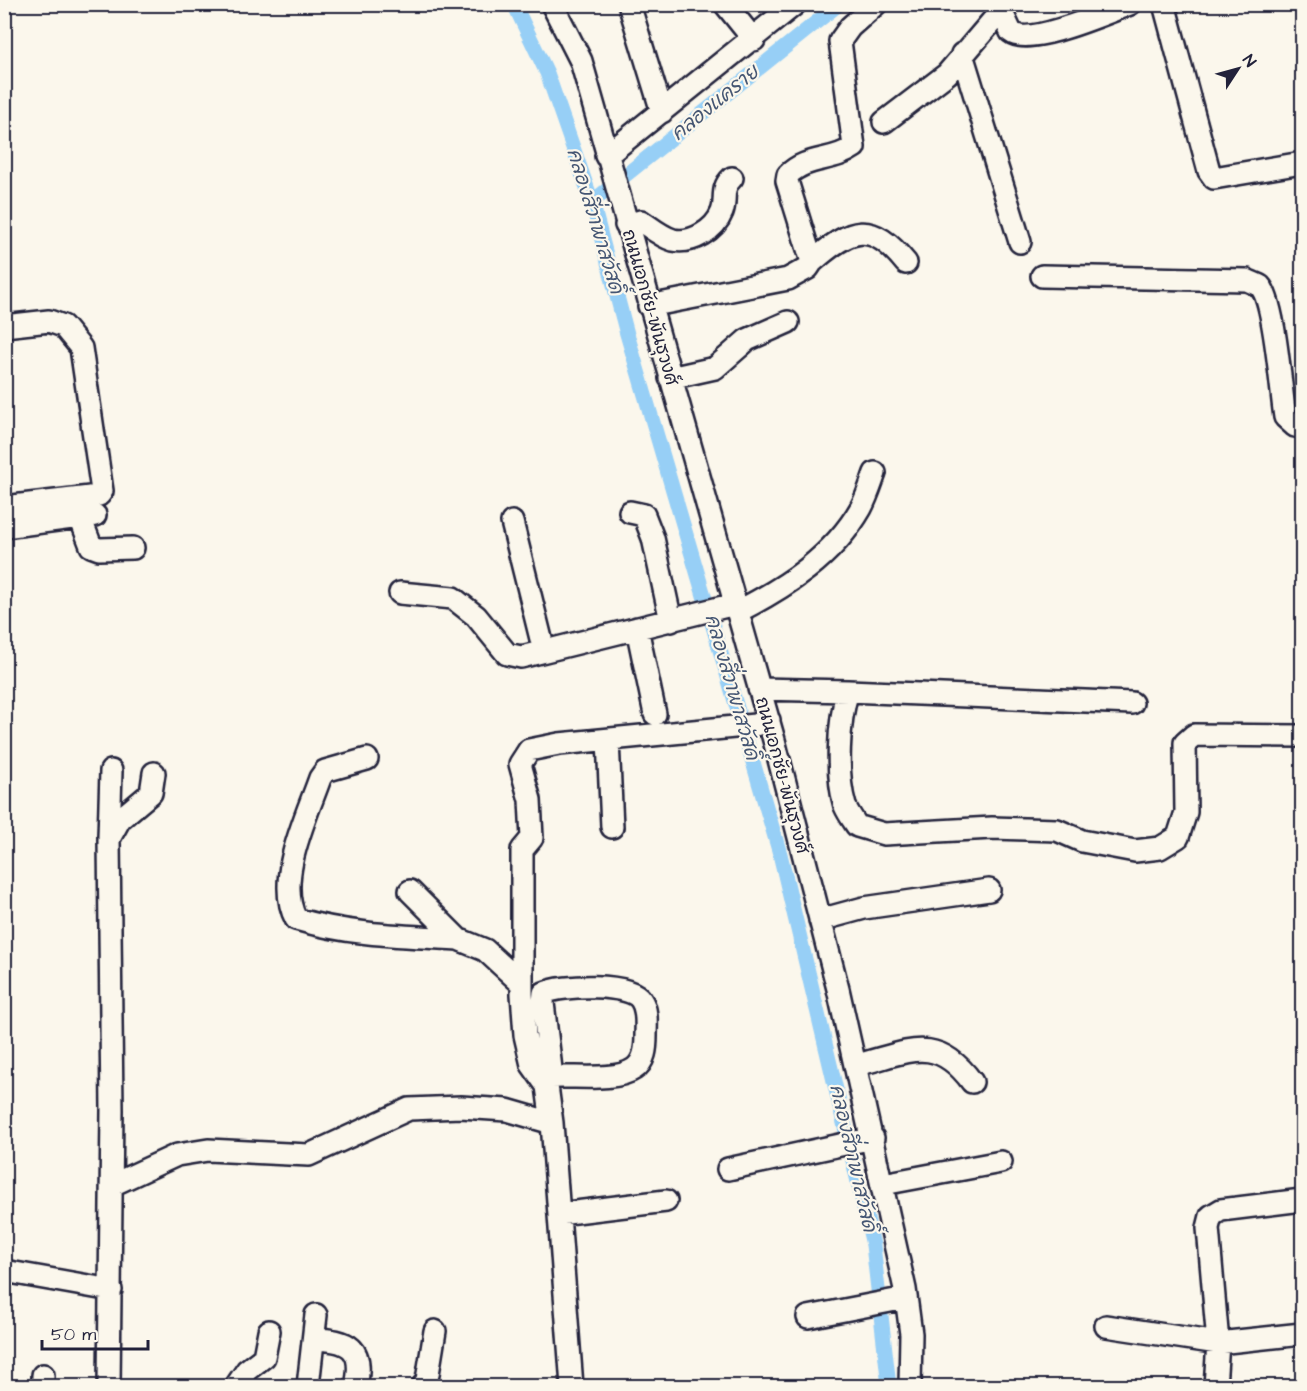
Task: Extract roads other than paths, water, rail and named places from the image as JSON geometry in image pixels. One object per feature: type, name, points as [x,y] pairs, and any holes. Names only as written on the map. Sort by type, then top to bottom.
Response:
[{"type":"street","name":"ถนนเอกชัย-พันธุวงศ์","points":[[552,4],[580,61],[670,378],[731,608],[759,689],[762,722],[821,924],[856,1065],[866,1139],[883,1184],[900,1300],[911,1335],[910,1386]]},
{"type":"street","points":[[629,4],[662,112]]},
{"type":"street","points":[[725,4],[754,40]]},
{"type":"street","points":[[608,164],[662,112],[754,40],[795,4]]},
{"type":"street","points":[[812,261],[788,182],[788,175],[795,167],[834,158],[854,147],[840,41],[850,27],[876,4]]},
{"type":"street","points":[[884,122],[947,74],[999,8],[1011,32],[1027,37],[1075,24],[1130,4]]},
{"type":"street","points":[[1164,4],[1209,171],[1214,178],[1302,163]]},
{"type":"street","points":[[962,54],[1020,242]]},
{"type":"street","points":[[623,216],[640,220],[671,240],[685,241],[699,236],[717,223],[723,209],[726,184],[732,178]]},
{"type":"street","points":[[649,306],[788,279],[808,268],[812,261],[826,250],[858,233],[873,233],[889,242],[906,263]]},
{"type":"street","points":[[1042,276],[1247,280],[1260,286],[1268,302],[1285,417],[1296,426],[1302,427]]},
{"type":"street","points":[[4,326],[49,321],[63,326],[81,348],[102,491],[99,495],[90,497],[4,507]]},
{"type":"street","points":[[670,378],[715,368],[747,340],[788,322]]},
{"type":"street","points":[[400,593],[453,598],[476,616],[507,654],[521,657],[637,628],[731,608],[777,592],[816,563],[861,508],[875,473]]},
{"type":"street","points":[[630,512],[644,515],[654,538],[670,621]]},
{"type":"street","points":[[4,527],[88,516],[91,546],[99,549],[133,548]]},
{"type":"street","points":[[512,522],[544,651]]},
{"type":"street","points":[[637,628],[655,714]]},
{"type":"street","points":[[759,689],[1132,704]]},
{"type":"street","points":[[848,691],[842,710],[841,781],[846,808],[857,826],[884,834],[992,828],[1057,830],[1082,841],[1135,851],[1160,848],[1178,837],[1186,812],[1185,743],[1194,735],[1302,736]]},
{"type":"street","points":[[572,1386],[552,1123],[547,1086],[547,1077],[543,1003],[544,993],[560,988],[625,988],[641,999],[646,1015],[646,1050],[640,1063],[633,1070],[619,1074],[547,1077],[532,1065],[525,1035],[522,984],[522,850],[532,838],[530,800],[520,764],[530,750],[762,722]]},
{"type":"street","points":[[608,740],[612,827]]},
{"type":"street","points":[[367,759],[325,771],[320,778],[292,861],[287,892],[291,910],[296,919],[332,930],[371,935],[458,939],[485,950],[522,984]]},
{"type":"street","points":[[109,1386],[112,1185],[109,839],[111,771]]},
{"type":"street","points":[[109,839],[120,819],[151,793],[154,773]]},
{"type":"street","points":[[821,924],[864,908],[989,890]]},
{"type":"street","points":[[410,891],[458,939]]},
{"type":"street","points":[[821,924],[958,905]]},
{"type":"street","points":[[856,1065],[919,1050],[934,1050],[960,1065],[972,1082]]},
{"type":"street","points":[[112,1185],[177,1155],[208,1150],[309,1155],[409,1109],[461,1107],[507,1110],[552,1123]]},
{"type":"street","points":[[728,1168],[866,1139]]},
{"type":"street","points":[[883,1184],[1001,1162]]},
{"type":"street","points":[[1215,1386],[1218,1343],[1208,1228],[1211,1216],[1221,1210],[1302,1200]]},
{"type":"street","points":[[559,1214],[666,1201]]},
{"type":"street","points":[[4,1271],[111,1290]]},
{"type":"street","points":[[808,1317],[900,1300]]},
{"type":"street","points":[[308,1386],[316,1315]]},
{"type":"street","points":[[1106,1326],[1218,1343],[1302,1334]]},
{"type":"street","points":[[236,1386],[247,1370],[264,1357],[269,1331]]},
{"type":"street","points":[[423,1386],[427,1380],[435,1331]]},
{"type":"street","points":[[314,1339],[341,1340],[354,1351],[359,1372],[356,1386]]},
{"type":"waterway","name":"คลองสี่วาพาสวัสดิ์","points":[[514,4],[547,73],[592,202],[627,334],[780,854],[873,1245],[889,1386]]},
{"type":"waterway","name":"คลองเเคราย","points":[[592,202],[839,4]]}]
